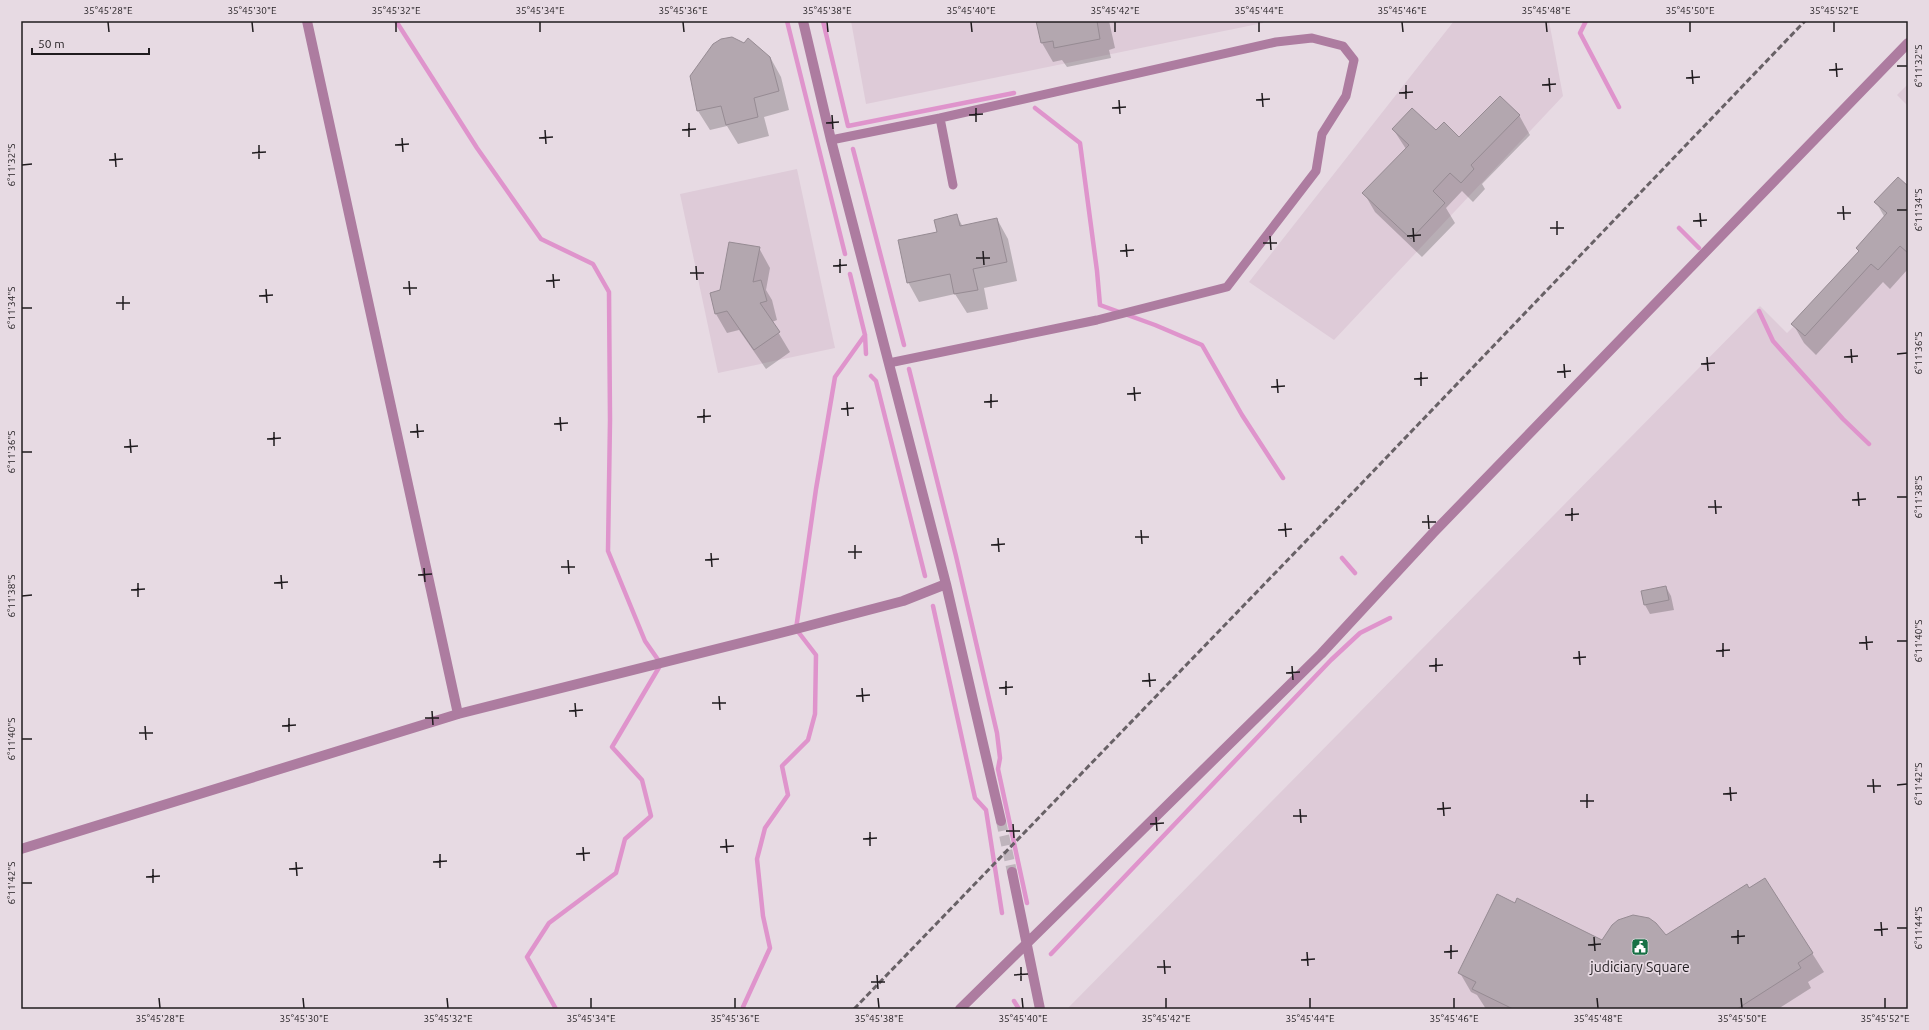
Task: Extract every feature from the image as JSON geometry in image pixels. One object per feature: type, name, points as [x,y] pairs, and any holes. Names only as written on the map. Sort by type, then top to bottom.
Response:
[{"type":"street","points":[[307,21],[458,714]]},
{"type":"street","points":[[803,21],[831,140],[946,584],[1001,821]]},
{"type":"street","points":[[960,1009],[1321,654],[1433,533],[1908,44]]},
{"type":"street","points":[[21,849],[458,714],[796,630],[903,600],[946,584]]},
{"type":"street","points":[[1012,872],[1040,1009]]},
{"type":"lane","points":[[831,140],[940,118],[1276,42],[1312,38],[1343,46],[1354,60],[1346,96],[1322,134],[1316,171],[1227,287],[1097,320],[889,363]]},
{"type":"lane","points":[[940,118],[953,185]]},
{"type":"shaded area","points":[[851,21],[1263,21],[1263,23],[866,104]]},
{"type":"shaded area","points":[[1454,21],[1549,21],[1563,96],[1334,340],[1249,282]]},
{"type":"shaded area","points":[[1908,84],[1908,106],[1897,95]]},
{"type":"shaded area","points":[[797,169],[835,348],[718,373],[680,194]]},
{"type":"shaded area","points":[[1898,177],[1908,186],[1908,1009],[1067,1009],[1760,306],[1787,333],[1794,326],[1791,324],[1859,251],[1856,248],[1887,213],[1874,202]]},
{"type":"building","points":[[1036,21],[1097,21],[1100,39],[1054,48],[1053,41],[1041,43]]},
{"type":"building","points":[[732,37],[744,43],[748,38],[770,57],[779,91],[754,98],[758,117],[726,125],[721,106],[697,111],[690,76],[713,44],[721,39]]},
{"type":"building","points":[[1500,96],[1520,115],[1471,165],[1474,169],[1461,183],[1450,173],[1433,191],[1445,203],[1411,239],[1362,193],[1409,145],[1392,129],[1412,108],[1436,130],[1444,122],[1459,137]]},
{"type":"building","points":[[1898,177],[1908,186],[1908,253],[1900,246],[1878,270],[1871,264],[1805,336],[1791,324],[1859,251],[1856,248],[1887,213],[1874,202]]},
{"type":"building","points":[[957,214],[960,226],[997,218],[1007,262],[973,269],[978,290],[954,294],[950,274],[907,283],[898,240],[937,232],[934,220]]},
{"type":"building","points":[[729,242],[760,247],[753,282],[761,280],[767,301],[760,303],[780,332],[754,350],[727,311],[715,314],[710,293],[720,290]]},
{"type":"building","points":[[1666,586],[1669,600],[1644,605],[1641,591]]},
{"type":"building","name":"judiciary Square","points":[[1765,878],[1813,953],[1798,963],[1801,968],[1737,1009],[1513,1009],[1472,989],[1476,982],[1458,973],[1497,894],[1515,903],[1517,898],[1602,940],[1612,925],[1618,920],[1633,915],[1649,918],[1656,923],[1666,935],[1747,884],[1749,888]]},
{"type":"waterway","points":[[396,21],[477,148],[541,239],[593,264],[609,292],[610,420],[608,551],[645,641],[661,664],[612,747],[642,780],[651,816],[625,839],[616,873],[549,923],[527,957],[556,1009]]},
{"type":"waterway","points":[[787,21],[845,254]]},
{"type":"waterway","points":[[823,21],[848,126],[1014,93]]},
{"type":"waterway","points":[[1586,21],[1580,33],[1619,107]]},
{"type":"waterway","points":[[1035,108],[1080,143],[1100,305],[1155,325],[1202,345],[1242,415],[1283,478]]},
{"type":"waterway","points":[[853,149],[904,345]]},
{"type":"waterway","points":[[1679,228],[1699,248]]},
{"type":"waterway","points":[[850,274],[865,335],[866,354]]},
{"type":"waterway","points":[[1759,311],[1773,341],[1843,419],[1869,444]]},
{"type":"waterway","points":[[744,1009],[743,1007],[770,948],[763,916],[757,859],[765,828],[788,795],[782,766],[808,740],[815,714],[816,655],[796,629],[816,489],[835,377],[865,335]]},
{"type":"waterway","points":[[909,369],[956,556],[997,733],[1000,758],[998,769],[1027,903]]},
{"type":"waterway","points":[[871,376],[876,381],[925,576]]},
{"type":"waterway","points":[[1342,558],[1355,573]]},
{"type":"waterway","points":[[933,606],[975,798],[986,810],[1002,913]]},
{"type":"waterway","points":[[1051,954],[1331,660],[1360,633],[1390,618]]},
{"type":"waterway","points":[[1014,1001],[1019,1009]]},
{"type":"tunnel","points":[[1001,821],[1012,872]]},
{"type":"railway","points":[[854,1009],[1362,483],[1805,21]]},
{"type":"place","name":"judiciary Square","points":[[1640,947]]}]
